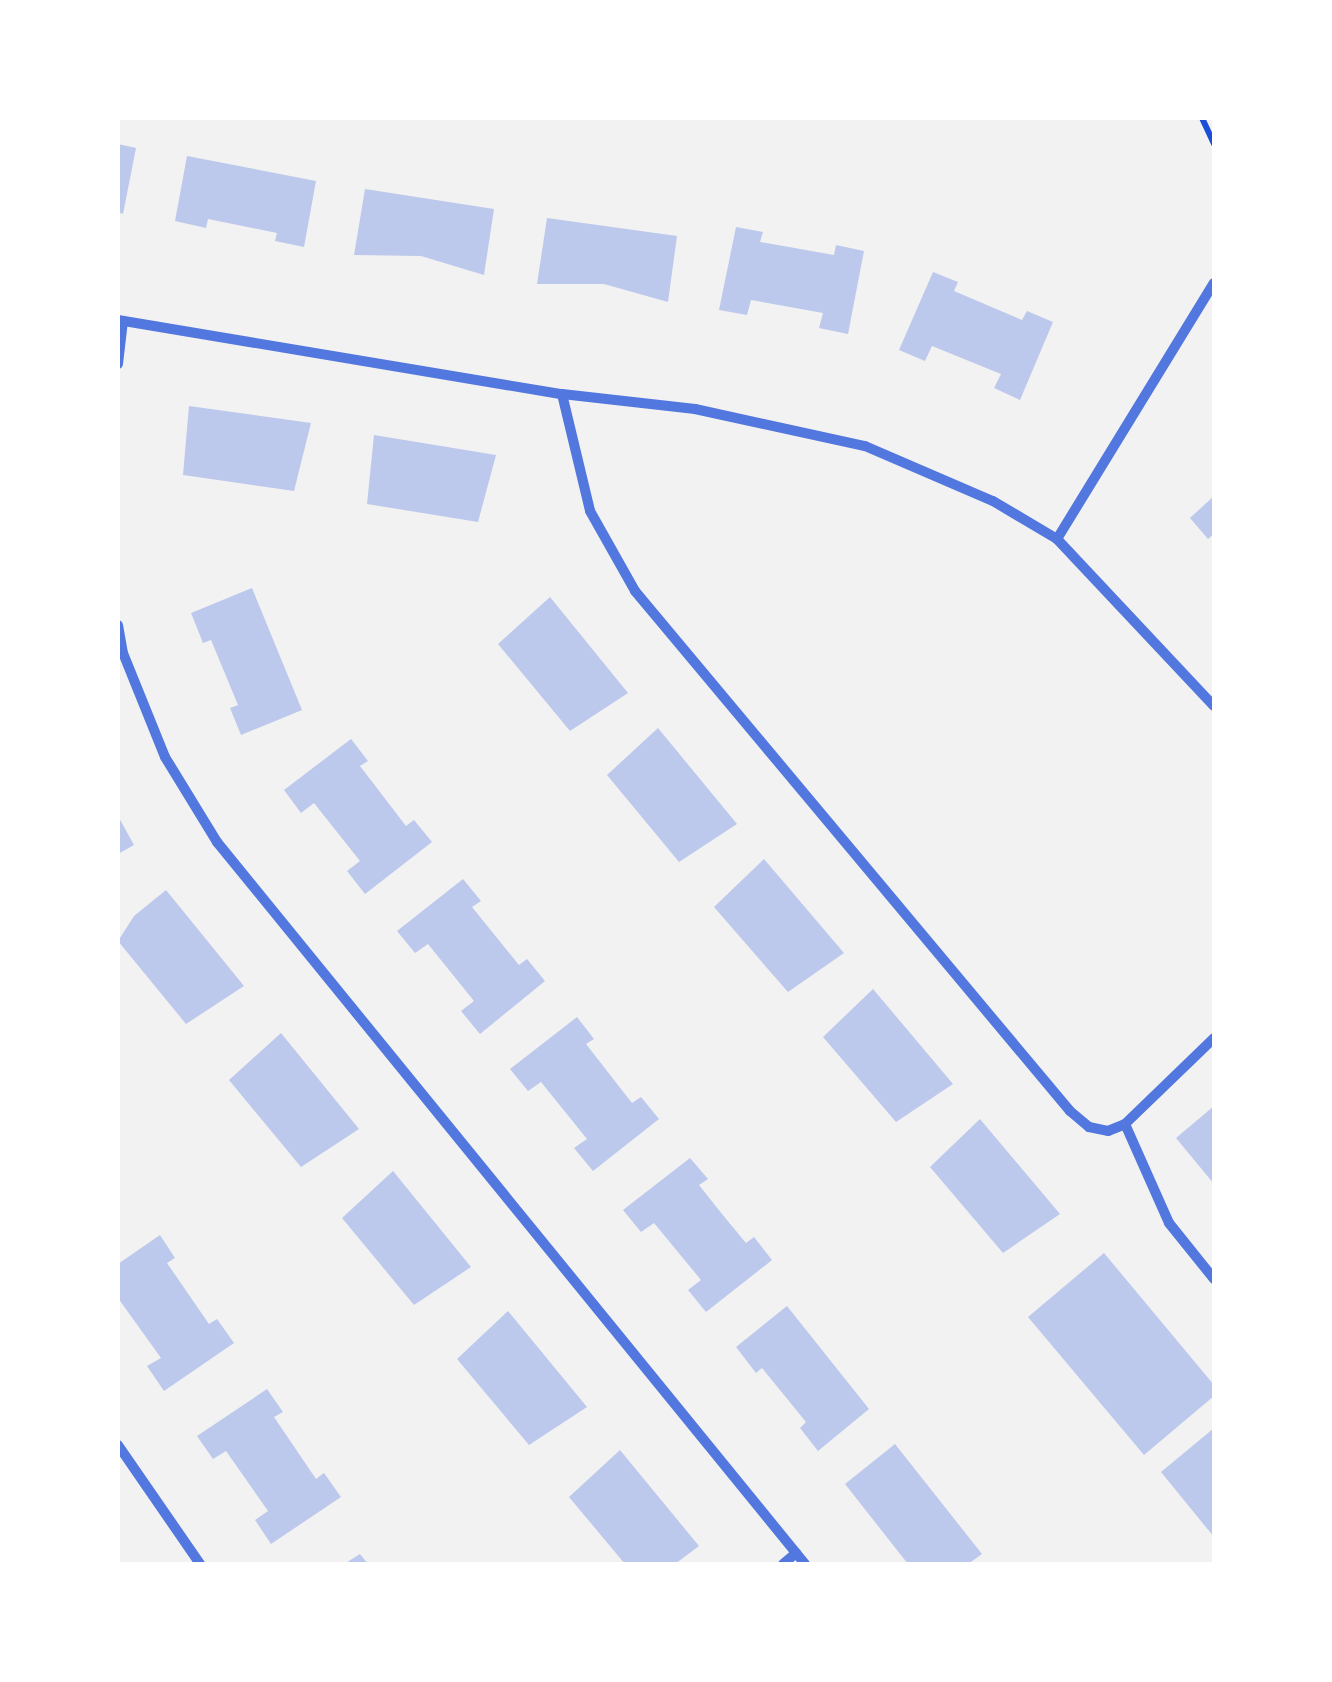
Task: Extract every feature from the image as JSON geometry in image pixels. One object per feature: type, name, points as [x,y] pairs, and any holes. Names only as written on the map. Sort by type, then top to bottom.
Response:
[{"type":"street","points":[[1056,540],[1214,283]]},
{"type":"street","points":[[118,364],[120,321],[562,394],[695,409],[866,446],[992,501],[1056,540],[1214,706]]},
{"type":"street","points":[[562,394],[590,510],[635,591],[1070,1111],[1089,1127],[1108,1131],[1125,1124],[1214,1038]]},
{"type":"street","points":[[118,624],[122,653],[165,757],[217,842],[805,1564]]},
{"type":"street","points":[[1125,1124],[1169,1223],[1214,1279]]},
{"type":"street","points":[[118,1445],[200,1564]]},
{"type":"street","points":[[783,1564],[796,1553]]},
{"type":"path","points":[[1202,118],[1214,144]]},
{"type":"building","points":[[118,144],[136,148],[123,214],[118,212]]},
{"type":"building","points":[[187,156],[316,181],[304,247],[275,241],[277,233],[208,219],[206,228],[175,221]]},
{"type":"building","points":[[365,189],[494,209],[484,275],[421,256],[354,255]]},
{"type":"building","points":[[547,218],[677,236],[668,302],[604,284],[537,284]]},
{"type":"building","points":[[736,227],[763,232],[760,242],[834,255],[836,245],[864,251],[848,334],[819,328],[823,313],[751,300],[747,315],[719,310]]},
{"type":"building","points":[[933,272],[958,282],[954,291],[1022,320],[1027,311],[1053,322],[1020,400],[994,388],[1001,374],[932,346],[925,361],[899,350]]},
{"type":"building","points":[[189,406],[311,423],[294,491],[183,475]]},
{"type":"building","points":[[374,435],[496,455],[478,522],[367,504]]},
{"type":"building","points":[[1214,496],[1214,534],[1208,539],[1190,518]]},
{"type":"building","points":[[252,588],[302,710],[241,735],[230,708],[238,705],[211,640],[203,643],[191,613]]},
{"type":"building","points":[[550,597],[628,693],[570,731],[498,644]]},
{"type":"building","points":[[658,728],[737,824],[679,862],[607,775]]},
{"type":"building","points":[[351,739],[368,761],[360,766],[406,826],[414,820],[432,842],[365,894],[347,871],[360,861],[314,803],[301,813],[284,790]]},
{"type":"building","points":[[118,816],[134,845],[118,854]]},
{"type":"building","points":[[764,859],[844,953],[788,992],[714,907]]},
{"type":"building","points":[[463,879],[481,901],[472,907],[519,965],[527,959],[545,981],[480,1034],[461,1011],[474,1001],[428,944],[415,953],[397,931]]},
{"type":"building","points":[[166,890],[244,986],[186,1024],[118,941],[134,916]]},
{"type":"building","points":[[873,989],[953,1084],[896,1122],[823,1037]]},
{"type":"building","points":[[577,1017],[594,1039],[586,1044],[632,1103],[641,1097],[659,1119],[593,1171],[574,1148],[587,1139],[541,1082],[528,1091],[510,1069]]},
{"type":"building","points":[[281,1033],[359,1129],[301,1167],[229,1080]]},
{"type":"building","points":[[1214,1106],[1214,1184],[1176,1138]]},
{"type":"building","points":[[980,1119],[1060,1214],[1003,1253],[930,1167]]},
{"type":"building","points":[[690,1158],[708,1179],[699,1185],[722,1214],[746,1243],[754,1237],[772,1260],[706,1312],[688,1290],[701,1280],[654,1223],[641,1232],[623,1210]]},
{"type":"building","points":[[393,1171],[471,1267],[414,1305],[342,1218]]},
{"type":"building","points":[[160,1235],[175,1258],[167,1263],[209,1324],[217,1319],[234,1343],[164,1391],[147,1366],[161,1358],[118,1298],[118,1264]]},
{"type":"building","points":[[1104,1253],[1214,1385],[1214,1396],[1144,1455],[1028,1317]]},
{"type":"building","points":[[787,1306],[869,1409],[818,1451],[800,1428],[806,1422],[762,1368],[756,1373],[736,1347]]},
{"type":"building","points":[[508,1311],[587,1407],[529,1445],[457,1359]]},
{"type":"building","points":[[267,1389],[283,1412],[274,1417],[316,1479],[324,1473],[341,1497],[271,1544],[255,1520],[268,1511],[226,1451],[213,1459],[197,1436]]},
{"type":"building","points":[[1214,1428],[1214,1537],[1161,1472]]},
{"type":"building","points":[[895,1444],[982,1554],[968,1564],[908,1564],[845,1484]]},
{"type":"building","points":[[620,1450],[699,1546],[675,1564],[625,1564],[569,1497]]},
{"type":"building","points":[[360,1554],[368,1564],[344,1564]]}]
